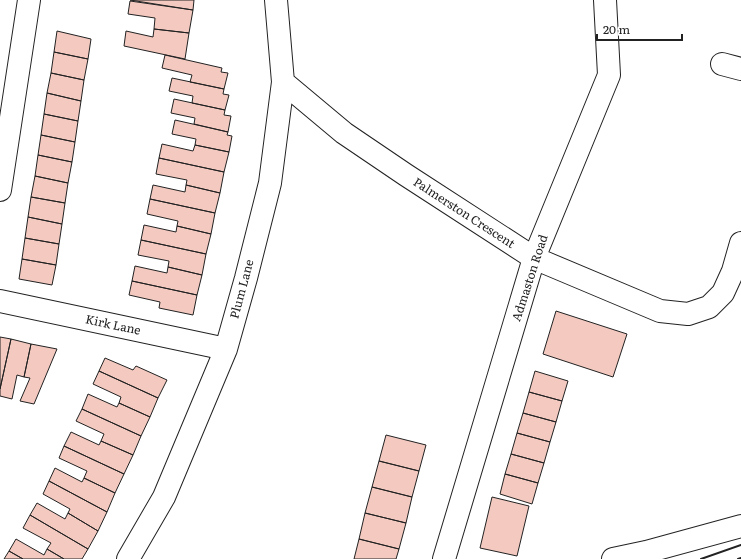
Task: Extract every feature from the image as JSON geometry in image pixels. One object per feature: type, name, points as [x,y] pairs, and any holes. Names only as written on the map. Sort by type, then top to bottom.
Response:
[{"type":"street","points":[[1,177],[29,0]]},
{"type":"street","name":"Plum Lane","points":[[128,559],[164,497],[226,349],[270,183],[283,82],[276,0]]},
{"type":"street","name":"Admaston Road","points":[[444,559],[534,258],[609,75],[605,0]]},
{"type":"street","name":"Palmerston Crescent","points":[[283,82],[350,137],[534,258],[660,311],[688,314],[709,307],[723,293],[733,271],[741,243]]},
{"type":"street","name":"Kirk Lane","points":[[0,301],[226,349]]},
{"type":"street","points":[[613,559],[646,552],[741,526]]},
{"type":"building","points":[[130,0],[194,0],[193,10]]},
{"type":"building","points":[[130,1],[193,10],[189,33],[154,29],[155,18],[128,14]]},
{"type":"building","points":[[154,29],[189,33],[185,59],[124,46],[126,31],[153,37]]},
{"type":"building","points":[[57,31],[91,39],[88,59],[54,52]]},
{"type":"building","points":[[54,52],[88,59],[84,80],[51,73]]},
{"type":"building","points":[[165,55],[222,68],[221,72],[228,73],[224,89],[190,82],[192,75],[162,68]]},
{"type":"building","points":[[51,73],[84,80],[81,101],[47,93]]},
{"type":"building","points":[[172,78],[224,89],[223,94],[229,95],[225,110],[192,103],[193,96],[169,91]]},
{"type":"building","points":[[47,93],[81,101],[78,121],[44,114]]},
{"type":"building","points":[[174,99],[225,110],[224,115],[231,116],[228,132],[194,124],[195,118],[171,113]]},
{"type":"building","points":[[44,114],[78,121],[75,142],[41,135]]},
{"type":"building","points":[[175,120],[228,132],[227,135],[232,136],[229,152],[195,145],[196,139],[172,134]]},
{"type":"building","points":[[41,135],[75,142],[72,162],[38,155]]},
{"type":"building","points":[[162,144],[193,151],[195,145],[229,152],[224,172],[159,158]]},
{"type":"building","points":[[38,155],[72,162],[68,183],[35,176]]},
{"type":"building","points":[[159,158],[224,172],[220,193],[186,185],[187,180],[156,174]]},
{"type":"building","points":[[35,176],[68,183],[65,203],[31,197]]},
{"type":"building","points":[[153,185],[185,192],[186,185],[220,193],[215,213],[150,199]]},
{"type":"building","points":[[31,197],[65,203],[62,224],[28,217]]},
{"type":"building","points":[[150,199],[215,213],[211,234],[177,226],[178,221],[147,214]]},
{"type":"building","points":[[28,217],[62,224],[59,244],[25,238]]},
{"type":"building","points":[[144,225],[176,232],[177,226],[211,234],[206,254],[141,240]]},
{"type":"building","points":[[25,238],[59,244],[56,265],[22,259]]},
{"type":"building","points":[[141,240],[206,254],[202,275],[168,267],[169,261],[138,255]]},
{"type":"building","points":[[22,259],[56,265],[52,285],[19,279]]},
{"type":"building","points":[[135,266],[167,273],[168,267],[202,275],[197,295],[132,281]]},
{"type":"building","points":[[132,281],[197,295],[193,315],[159,308],[160,302],[129,295]]},
{"type":"building","points":[[556,311],[627,334],[613,377],[543,354]]},
{"type":"building","points":[[0,337],[11,339],[0,389]]},
{"type":"building","points":[[11,339],[31,344],[24,377],[17,375],[12,399],[0,396],[0,389]]},
{"type":"building","points":[[31,344],[57,349],[34,404],[20,401],[30,378],[24,377]]},
{"type":"building","points":[[105,358],[133,370],[136,366],[167,380],[158,398],[99,371]]},
{"type":"building","points":[[99,371],[158,398],[150,417],[119,403],[121,397],[93,384]]},
{"type":"building","points":[[535,371],[568,381],[562,401],[529,392]]},
{"type":"building","points":[[529,392],[562,401],[556,422],[523,413]]},
{"type":"building","points":[[88,394],[117,407],[119,403],[150,417],[141,436],[82,409]]},
{"type":"building","points":[[82,409],[141,436],[133,455],[101,441],[104,434],[76,421]]},
{"type":"building","points":[[523,413],[556,422],[550,442],[517,433]]},
{"type":"building","points":[[71,432],[99,445],[101,441],[133,455],[124,474],[64,446]]},
{"type":"building","points":[[517,433],[550,442],[544,463],[511,454]]},
{"type":"building","points":[[386,435],[426,445],[419,471],[379,461]]},
{"type":"building","points":[[64,446],[124,474],[115,493],[84,478],[87,471],[59,458]]},
{"type":"building","points":[[511,454],[544,463],[538,483],[505,474]]},
{"type":"building","points":[[379,461],[419,471],[412,497],[372,487]]},
{"type":"building","points":[[55,468],[82,482],[84,478],[115,493],[107,512],[49,481]]},
{"type":"building","points":[[505,474],[538,483],[532,504],[500,494]]},
{"type":"building","points":[[49,481],[107,512],[98,531],[68,513],[70,509],[43,494]]},
{"type":"building","points":[[372,487],[412,497],[406,523],[365,513]]},
{"type":"building","points":[[492,497],[529,506],[517,556],[480,548]]},
{"type":"building","points":[[37,503],[65,519],[68,513],[98,531],[88,549],[30,515]]},
{"type":"building","points":[[365,513],[406,523],[399,549],[359,539]]},
{"type":"building","points":[[30,515],[88,549],[82,559],[64,559],[47,549],[51,543],[23,528]]},
{"type":"building","points":[[16,539],[44,555],[47,549],[64,559],[23,559],[9,551]]},
{"type":"building","points":[[359,539],[399,549],[396,559],[354,559]]},
{"type":"building","points":[[9,551],[23,559],[4,559]]},
{"type":"wall","points":[[701,559],[741,545]]}]
